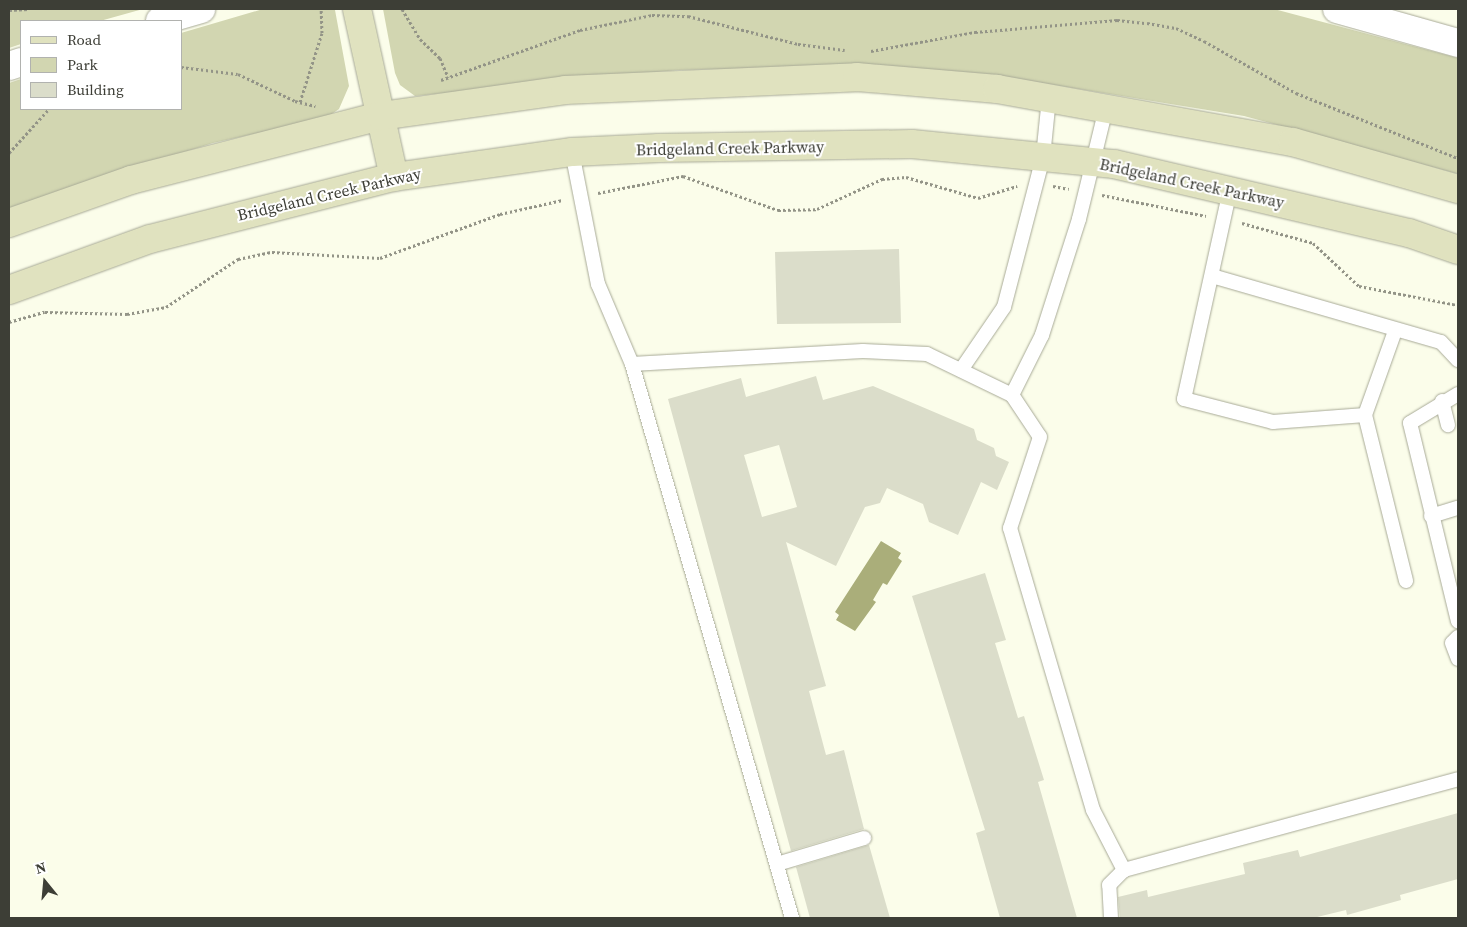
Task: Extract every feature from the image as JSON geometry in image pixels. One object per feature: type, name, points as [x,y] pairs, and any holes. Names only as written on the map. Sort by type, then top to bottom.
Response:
[{"type":"main road","points":[[357,9],[394,177]]},
{"type":"main road","points":[[9,223],[131,180],[381,116],[566,90],[857,78],[997,89],[1293,142],[1458,189]]},
{"type":"main road","name":"Bridgeland Creek Parkway","points":[[9,290],[150,239],[394,177],[572,152],[912,144],[1093,162],[1230,190],[1409,233],[1458,250]]},
{"type":"street","points":[[163,20],[201,9]]},
{"type":"street","points":[[1338,9],[1458,43]]},
{"type":"lane","points":[[961,370],[1004,307],[1043,157],[1049,98]]},
{"type":"lane","points":[[1012,395],[1042,334],[1086,191],[1106,108]]},
{"type":"lane","points":[[572,152],[598,284],[632,364],[792,918]]},
{"type":"lane","points":[[1230,190],[1184,399],[1273,422],[1365,415]]},
{"type":"lane","points":[[1212,276],[1395,331],[1441,342],[1458,360]]},
{"type":"lane","points":[[1395,331],[1365,415],[1406,581]]},
{"type":"lane","points":[[632,364],[863,351],[927,354],[1012,395],[1040,437],[1010,528],[1093,810],[1124,870]]},
{"type":"lane","points":[[1458,394],[1442,401],[1410,424],[1458,621]]},
{"type":"lane","points":[[1442,401],[1448,425]]},
{"type":"lane","points":[[1431,516],[1458,508]]},
{"type":"lane","points":[[1458,637],[1452,643],[1458,660]]},
{"type":"lane","points":[[1111,918],[1109,885],[1124,870],[1458,779]]},
{"type":"lane","points":[[777,864],[864,838]]},
{"type":"path","points":[[9,10],[29,9]]},
{"type":"path","points":[[300,102],[322,34],[321,9]]},
{"type":"path","points":[[402,9],[420,39],[440,58],[448,77]]},
{"type":"path","points":[[9,153],[48,110]]},
{"type":"path","points":[[9,322],[44,312],[127,314],[166,306],[238,259],[272,252],[380,258],[500,214],[683,176],[778,210],[817,210],[882,179],[906,177],[978,198],[1003,188],[1036,184],[1086,191],[1224,220],[1313,243],[1359,286],[1458,305]]},
{"type":"green space","points":[[9,9],[143,9],[104,20],[20,20],[20,44],[9,48]]},
{"type":"green space","points":[[263,9],[335,10],[349,86],[339,109],[326,118],[213,143],[9,208],[9,83],[20,79],[20,110],[182,110],[182,33]]},
{"type":"green space","points":[[383,9],[1274,9],[1458,58],[1458,174],[1244,116],[1006,77],[785,68],[678,70],[415,96],[400,85],[395,73]]},
{"type":"shaded area","points":[[881,541],[901,553],[898,558],[902,561],[887,585],[883,583],[873,600],[876,602],[855,631],[836,620],[839,615],[835,612]]},
{"type":"building","points":[[899,249],[901,323],[777,324],[775,252]]},
{"type":"building","points":[[816,376],[823,400],[873,386],[974,429],[977,440],[994,448],[996,456],[1009,462],[997,490],[981,482],[958,535],[929,522],[923,504],[887,488],[880,503],[865,507],[836,566],[786,542],[826,686],[809,691],[826,755],[844,750],[864,829],[791,851],[668,399],[741,378],[746,397]],"holes":[[[779,445],[797,507],[762,517],[744,455]]]},
{"type":"building","points":[[985,573],[1006,640],[995,643],[1018,718],[1024,716],[1044,780],[1038,782],[1077,918],[1000,918],[976,833],[985,830],[912,596]]},
{"type":"building","points":[[1458,813],[1458,879],[1400,895],[1401,900],[1347,915],[1346,910],[1313,918],[1120,918],[1118,897],[1147,890],[1148,897],[1245,874],[1243,863],[1298,850],[1300,857]]},
{"type":"building","points":[[869,845],[890,918],[810,918],[796,867]]}]
